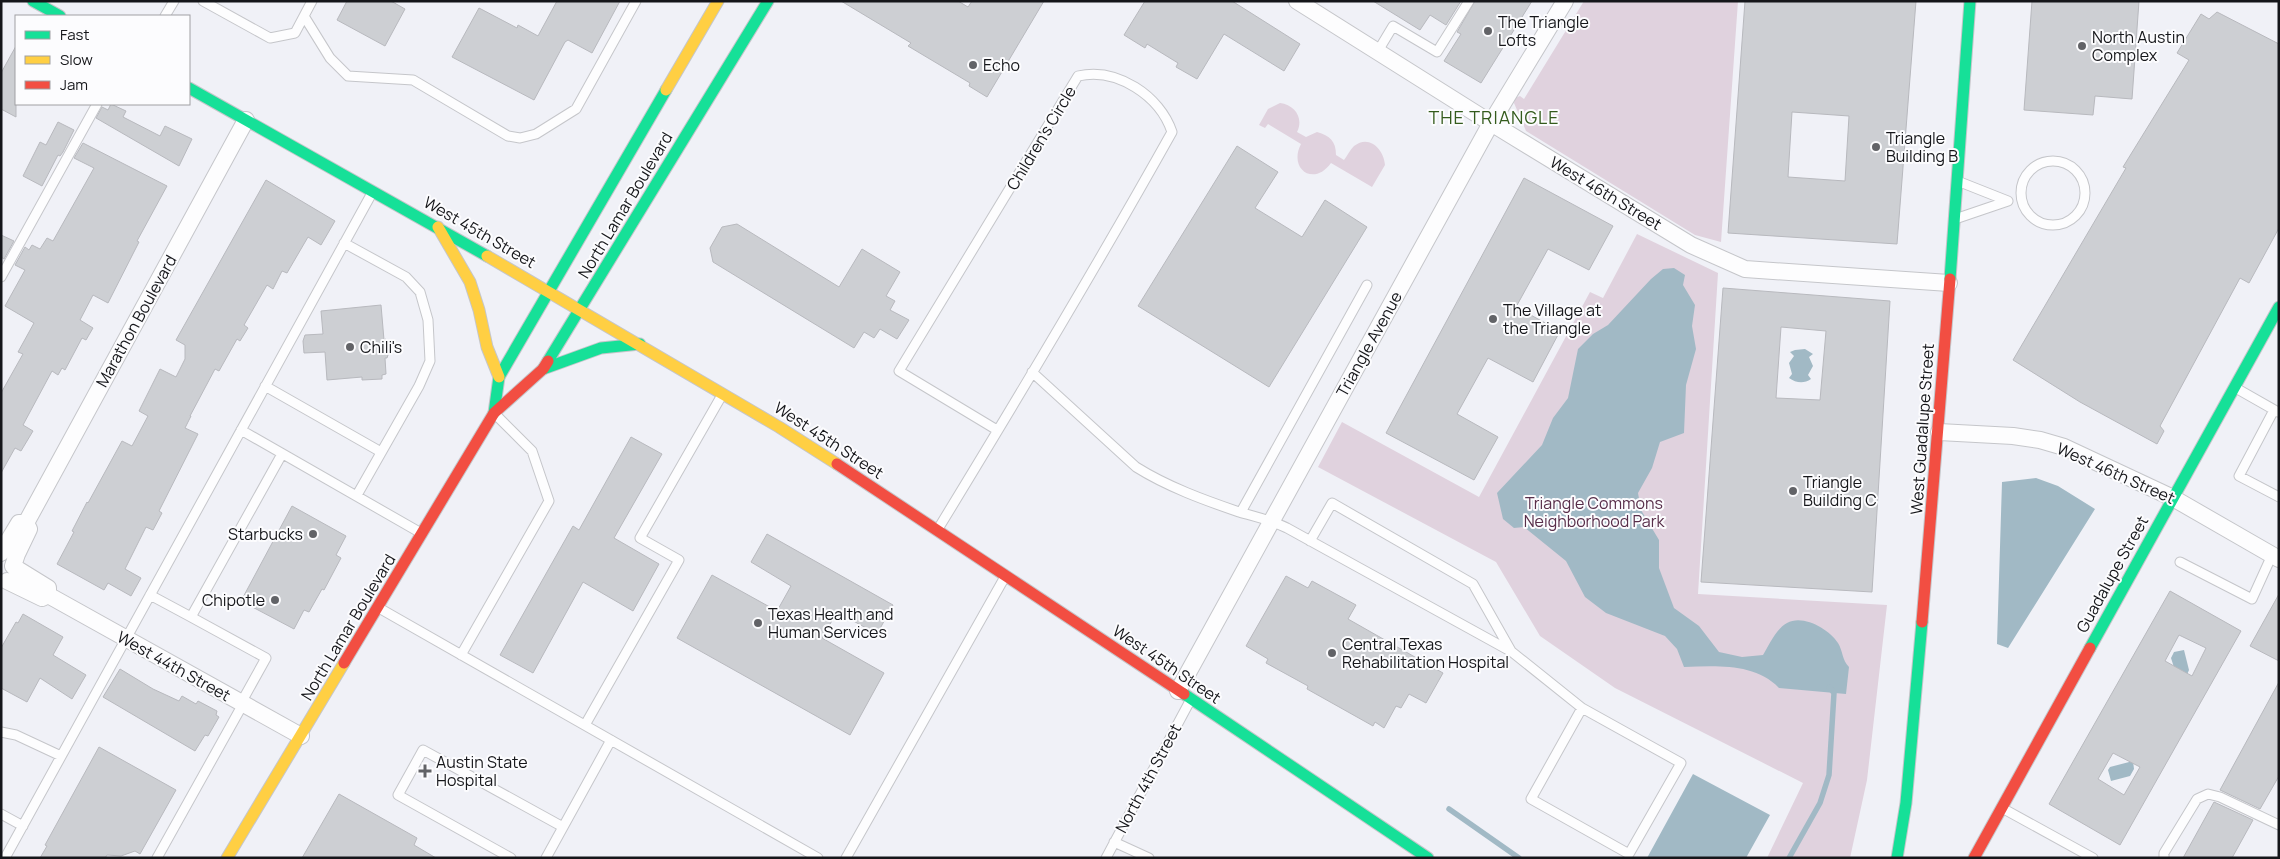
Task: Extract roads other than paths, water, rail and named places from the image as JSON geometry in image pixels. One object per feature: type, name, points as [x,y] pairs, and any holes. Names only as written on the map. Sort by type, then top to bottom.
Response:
[{"type":"main road","points":[[33,1],[58,15]]},
{"type":"main road","name":"North Lamar Boulevard","points":[[494,413],[499,377],[718,1]]},
{"type":"main road","name":"North Lamar Boulevard","points":[[227,858],[379,608],[494,413],[543,368],[581,310],[768,1]]},
{"type":"main road","name":"West Guadalupe Street","points":[[1897,858],[1906,803],[1939,432],[1970,1]]},
{"type":"main road","name":"West 45th Street","points":[[190,89],[374,190],[724,393],[938,530],[1428,858]]},
{"type":"main road","points":[[438,227],[470,282],[479,310],[487,347],[499,377]]},
{"type":"main road","name":"Guadalupe Street","points":[[1974,858],[2279,307]]},
{"type":"main road","points":[[543,368],[603,346],[640,344]]},
{"type":"street","name":"West 46th Street","points":[[1297,1],[1491,123],[1691,245],[1745,269],[1949,283]]},
{"type":"street","name":"Triangle Avenue","points":[[1185,695],[1272,520],[1491,123],[1565,1]]},
{"type":"street","name":"Marathon Boulevard","points":[[5,571],[17,554],[29,529],[26,523],[246,120]]},
{"type":"street","name":"West 46th Street","points":[[1939,432],[2013,436],[2056,445],[2088,457],[2173,498],[2275,557]]},
{"type":"street","name":"West 44th Street","points":[[5,571],[42,598],[48,595],[301,736]]},
{"type":"lane","points":[[166,15],[174,1]]},
{"type":"lane","points":[[203,1],[270,38],[295,33],[312,1]]},
{"type":"lane","points":[[304,16],[330,58],[348,76],[412,80],[508,136],[520,138],[536,134],[576,109],[636,1]]},
{"type":"lane","points":[[1378,51],[1393,26],[1437,52],[1469,1]]},
{"type":"lane","name":"Children's Circle","points":[[938,530],[998,430],[1172,132],[1167,119],[1158,106],[1133,86],[1110,75],[1090,73],[1078,76],[899,371],[998,430]]},
{"type":"lane","points":[[1,277],[96,105]]},
{"type":"lane","points":[[2052,160],[2063,162],[2073,167],[2080,175],[2084,186],[2085,196],[2082,206],[2072,218],[2058,225],[2037,222],[2029,216],[2021,202],[2021,186],[2024,176],[2041,162],[2052,160]]},
{"type":"lane","points":[[1956,180],[2008,202]]},
{"type":"lane","points":[[5,858],[374,190]]},
{"type":"lane","points":[[1953,219],[2008,202],[2021,202]]},
{"type":"lane","points":[[344,243],[406,277],[420,292],[428,320],[430,361],[419,386],[357,495]]},
{"type":"lane","points":[[1241,512],[1367,286]]},
{"type":"lane","points":[[1032,372],[1136,467],[1172,487],[1241,512],[1272,520],[1512,652],[1582,708],[1681,763],[1628,856],[1531,799],[1582,708]]},
{"type":"lane","points":[[265,386],[381,452]]},
{"type":"lane","points":[[2234,387],[2276,411],[2239,476],[2279,497]]},
{"type":"lane","points":[[585,725],[679,560],[640,538],[724,393]]},
{"type":"lane","points":[[461,655],[548,501],[532,451],[494,413]]},
{"type":"lane","points":[[241,430],[422,534]]},
{"type":"lane","points":[[191,617],[282,454]]},
{"type":"lane","points":[[1310,541],[1332,502],[1473,584],[1512,652]]},
{"type":"lane","points":[[2180,562],[2252,599],[2275,557]]},
{"type":"lane","points":[[846,858],[1006,575]]},
{"type":"lane","points":[[150,595],[266,658],[157,858]]},
{"type":"lane","points":[[379,608],[818,858]]},
{"type":"lane","name":"North 4th Street","points":[[1106,858],[1185,695]]},
{"type":"lane","points":[[1,732],[16,735],[61,756]]},
{"type":"lane","points":[[546,858],[611,740]]},
{"type":"lane","points":[[511,858],[398,794],[423,750],[563,827]]},
{"type":"lane","points":[[2164,858],[2164,853],[2197,799],[2208,794],[2220,797],[2279,825]]},
{"type":"lane","points":[[2002,808],[2093,858]]},
{"type":"lane","points":[[1,814],[23,826]]},
{"type":"lane","points":[[1114,842],[1149,858]]},
{"type":"water","points":[[1674,268],[1685,275],[1683,285],[1695,305],[1692,326],[1696,349],[1686,385],[1684,433],[1660,442],[1652,468],[1638,493],[1641,510],[1659,540],[1659,568],[1674,608],[1699,626],[1719,652],[1742,657],[1763,655],[1776,633],[1787,623],[1800,620],[1815,624],[1834,638],[1840,646],[1849,667],[1846,694],[1779,688],[1759,674],[1735,668],[1684,667],[1677,649],[1665,636],[1606,613],[1585,597],[1566,561],[1524,527],[1514,528],[1503,519],[1497,493],[1542,445],[1553,418],[1568,398],[1578,349],[1593,334],[1608,325],[1651,279],[1663,269]]},
{"type":"water","points":[[1805,349],[1813,354],[1809,357],[1813,366],[1808,375],[1811,379],[1806,382],[1797,382],[1789,378],[1792,374],[1789,363],[1794,356],[1790,352]]},
{"type":"water","points":[[2036,478],[2058,486],[2095,509],[2008,648],[1997,644],[2002,482]]},
{"type":"water","points":[[2184,650],[2189,670],[2186,677],[2178,680],[2171,658],[2174,652]]},
{"type":"water","points":[[2133,761],[2134,769],[2130,776],[2111,781],[2108,770],[2110,767]]},
{"type":"water","points":[[1693,774],[1770,815],[1746,858],[1647,858]]},
{"type":"waterway","points":[[1789,858],[1820,803],[1829,775],[1834,693],[1829,687]]},
{"type":"waterway","points":[[1449,809],[1519,858]]},
{"type":"place","name":"The Triangle Lofts","points":[[1488,31]]},
{"type":"place","name":"North Austin Complex","points":[[2082,46]]},
{"type":"place","name":"Echo","points":[[973,65]]},
{"type":"place","name":"Triangle Building B","points":[[1876,147]]},
{"type":"place","name":"The Village at the Triangle","points":[[1493,319]]},
{"type":"place","name":"Chili's","points":[[350,347]]},
{"type":"place","name":"Triangle Building C","points":[[1793,491]]},
{"type":"place","name":"Starbucks","points":[[313,534]]},
{"type":"place","name":"Chipotle","points":[[275,600]]},
{"type":"place","name":"Texas Health and Human Services","points":[[758,623]]},
{"type":"place","name":"Central Texas Rehabilitation Hospital","points":[[1332,653]]},
{"type":"place","name":"Austin State Hospital","points":[[425,771]]},
{"type":"district","name":"THE TRIANGLE","points":[[1494,117]]},
{"type":"park label","name":"Triangle Commons Neighborhood Park","points":[[1594,512]]}]
